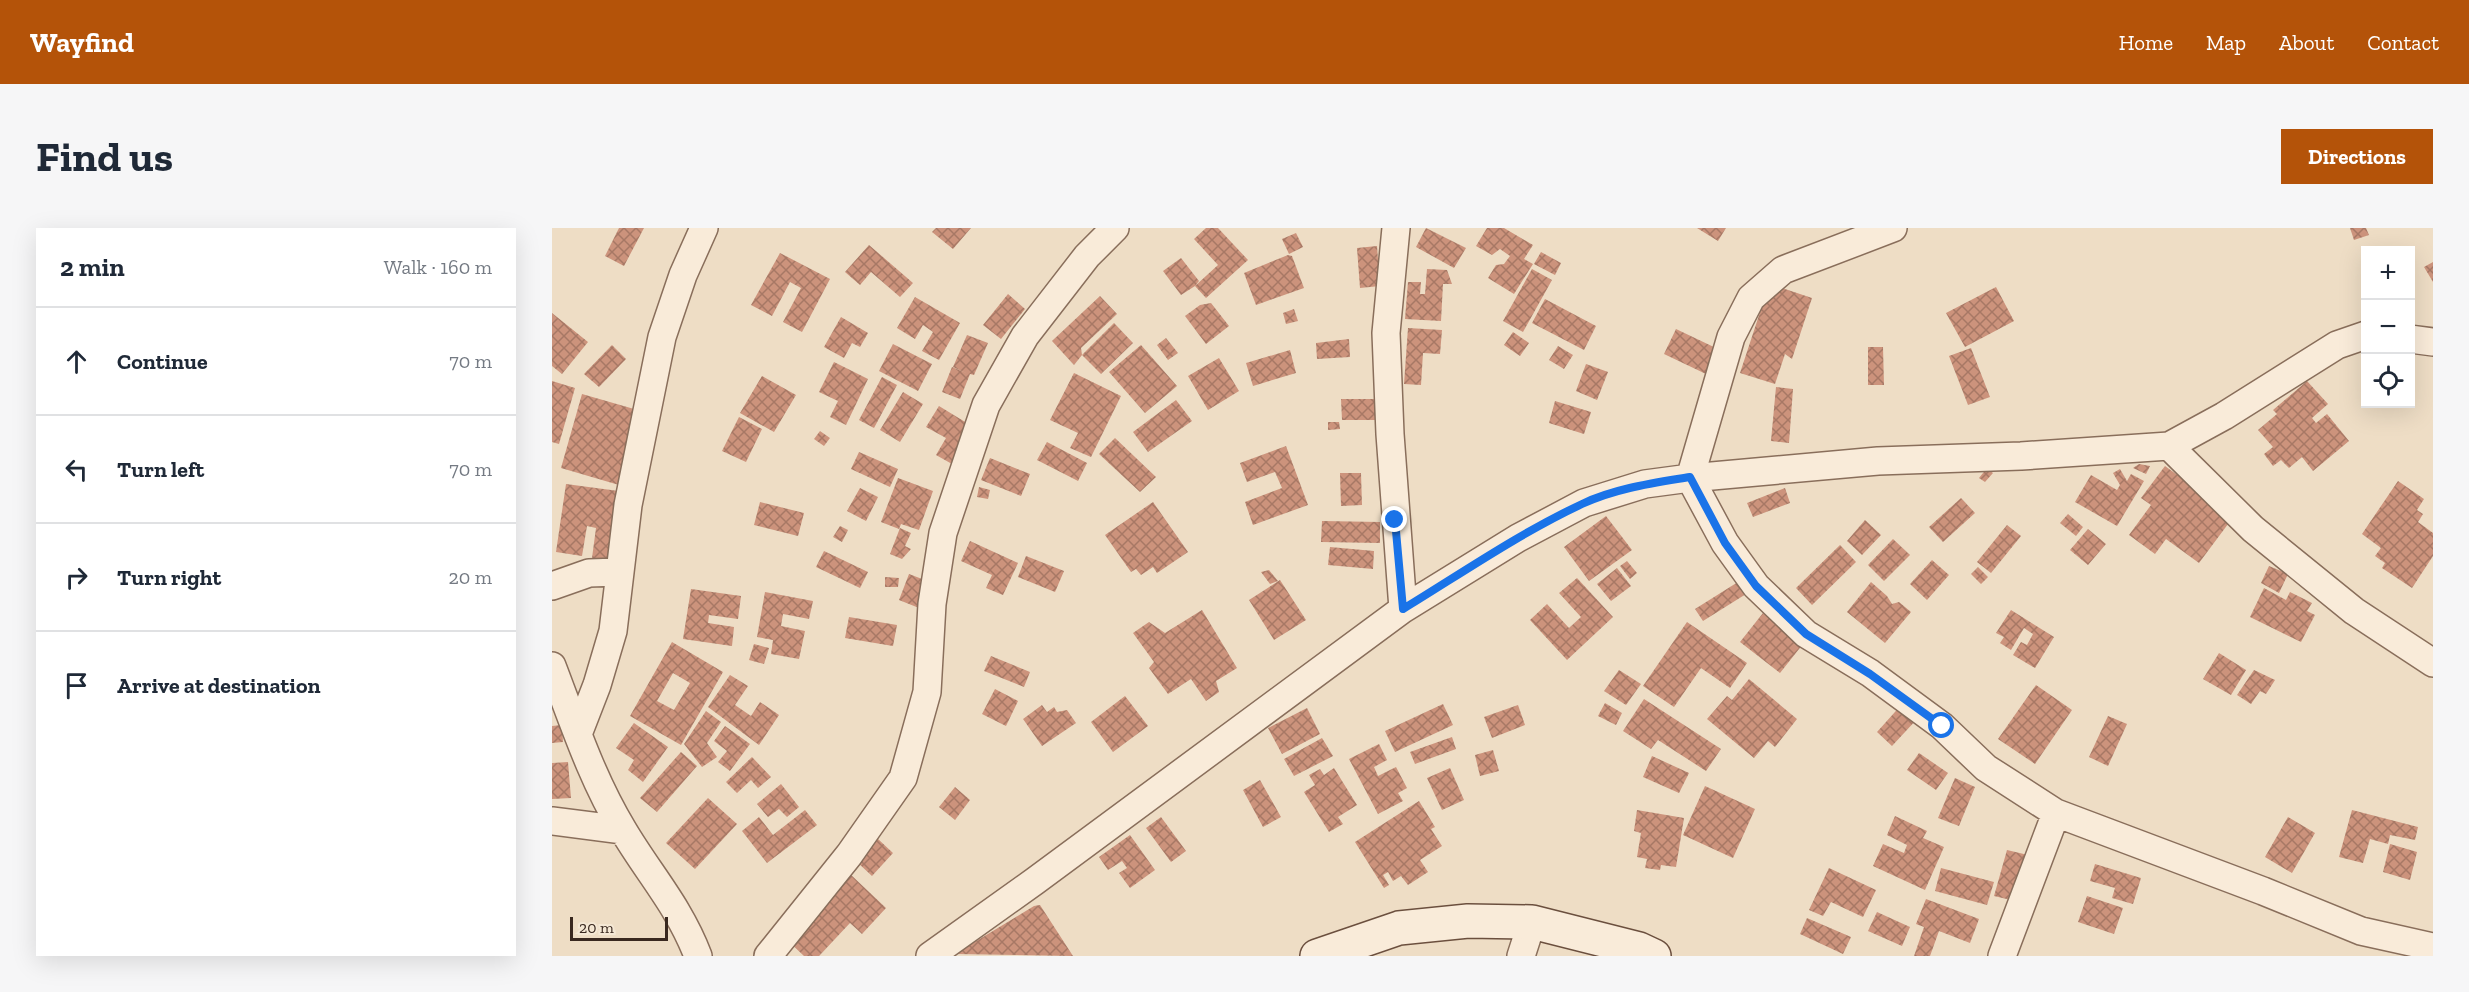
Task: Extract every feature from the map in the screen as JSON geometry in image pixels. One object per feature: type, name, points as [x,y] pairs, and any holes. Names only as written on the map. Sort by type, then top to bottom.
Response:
[{"type":"street","points":[[578,734],[597,685],[613,631],[628,505],[662,337],[683,275],[704,228]]},
{"type":"street","points":[[768,956],[849,855],[903,778],[927,692],[932,604],[943,533],[986,405],[1025,336],[1088,256],[1115,228]]},
{"type":"street","points":[[1396,228],[1386,333],[1389,434],[1403,609]]},
{"type":"street","points":[[1893,228],[1783,270],[1751,298],[1731,337],[1690,477],[1725,543],[1756,586],[1806,634],[1870,674],[1942,726],[1986,768],[2056,813],[2361,931],[2433,947]]},
{"type":"street","points":[[930,956],[1045,874],[1403,609],[1518,538],[1584,503],[1645,484],[1690,477],[1878,461],[2021,456],[2169,446],[2224,416],[2337,345],[2361,337]]},
{"type":"street","points":[[2415,340],[2433,342]]},
{"type":"street","points":[[2169,446],[2253,529],[2354,611],[2433,663]]},
{"type":"street","points":[[552,586],[589,573],[619,572]]},
{"type":"street","points":[[552,666],[578,734],[623,830],[668,895],[698,956]]},
{"type":"street","points":[[2002,956],[2056,813]]},
{"type":"street","points":[[552,821],[623,830]]},
{"type":"street","points":[[1317,956],[1399,928],[1468,921],[1532,922],[1639,949],[1654,956]]},
{"type":"street","points":[[1521,956],[1532,922]]},
{"type":"building","points":[[619,228],[644,228],[624,266],[605,256]]},
{"type":"building","points":[[936,228],[971,228],[953,249],[932,232]]},
{"type":"building","points":[[1206,228],[1218,228],[1248,260],[1206,298],[1195,286],[1218,265],[1194,239]]},
{"type":"building","points":[[1426,228],[1466,248],[1454,268],[1416,247]]},
{"type":"building","points":[[1487,228],[1504,228],[1533,245],[1524,259],[1533,264],[1514,294],[1488,278],[1496,265],[1504,264],[1510,256],[1500,249],[1492,255],[1476,246]]},
{"type":"building","points":[[1697,228],[1726,228],[1718,241]]},
{"type":"building","points":[[2350,228],[2366,228],[2369,235],[2354,240]]},
{"type":"building","points":[[1296,233],[1303,247],[1289,254],[1282,239]]},
{"type":"building","points":[[869,245],[913,283],[900,297],[871,272],[860,285],[845,272]]},
{"type":"building","points":[[1377,246],[1380,286],[1360,288],[1357,248]]},
{"type":"building","points":[[1541,252],[1561,263],[1555,275],[1534,264]]},
{"type":"building","points":[[780,253],[830,279],[802,332],[783,322],[801,288],[790,282],[772,316],[751,305]]},
{"type":"building","points":[[1288,255],[1292,256],[1304,288],[1256,305],[1244,273]]},
{"type":"building","points":[[1181,258],[1199,281],[1181,295],[1163,271]]},
{"type":"building","points":[[2433,262],[2433,282],[2424,267]]},
{"type":"building","points":[[1427,269],[1447,270],[1452,284],[1443,284],[1441,321],[1405,319],[1408,282],[1421,282],[1420,294],[1425,294]]},
{"type":"building","points":[[1532,269],[1552,280],[1523,332],[1503,321]]},
{"type":"building","points":[[1779,287],[1812,298],[1792,359],[1785,354],[1775,384],[1740,373],[1768,288]]},
{"type":"building","points":[[1996,287],[2014,321],[1965,347],[1946,313]]},
{"type":"building","points":[[1008,294],[1025,309],[1001,339],[983,325]]},
{"type":"building","points":[[1100,296],[1117,314],[1081,348],[1082,355],[1074,365],[1052,341]]},
{"type":"building","points":[[915,297],[960,323],[939,360],[922,351],[933,332],[923,325],[915,339],[897,328]]},
{"type":"building","points":[[1545,299],[1596,326],[1584,350],[1532,323]]},
{"type":"building","points":[[1211,303],[1229,326],[1206,344],[1185,316],[1200,305]]},
{"type":"building","points":[[1294,309],[1298,321],[1286,324],[1283,313]]},
{"type":"building","points":[[552,313],[588,342],[562,374],[552,366]]},
{"type":"building","points":[[841,317],[868,333],[860,347],[852,343],[844,358],[824,347]]},
{"type":"building","points":[[1114,323],[1133,343],[1101,374],[1082,355]]},
{"type":"building","points":[[1408,328],[1442,330],[1440,354],[1423,353],[1421,385],[1404,384]]},
{"type":"building","points":[[1676,329],[1718,349],[1706,374],[1664,354]]},
{"type":"building","points":[[1513,332],[1529,343],[1520,356],[1504,345]]},
{"type":"building","points":[[967,335],[988,343],[974,375],[970,374],[960,399],[942,392],[952,367],[966,373],[953,367]]},
{"type":"building","points":[[1166,338],[1178,353],[1168,360],[1157,345]]},
{"type":"building","points":[[1349,339],[1350,357],[1317,359],[1316,343]]},
{"type":"building","points":[[893,344],[932,364],[918,391],[879,371]]},
{"type":"building","points":[[612,345],[626,359],[599,387],[584,374]]},
{"type":"building","points":[[1141,345],[1177,386],[1145,413],[1109,372]]},
{"type":"building","points":[[1558,346],[1573,355],[1564,369],[1549,360]]},
{"type":"building","points":[[1868,347],[1883,347],[1884,385],[1868,385]]},
{"type":"building","points":[[1971,348],[1990,397],[1968,405],[1949,356]]},
{"type":"building","points":[[1290,350],[1296,373],[1253,386],[1246,363]]},
{"type":"building","points":[[1219,358],[1239,391],[1208,410],[1188,376]]},
{"type":"building","points":[[834,362],[868,379],[846,425],[830,417],[838,401],[819,392]]},
{"type":"building","points":[[1586,364],[1608,372],[1597,400],[1576,391]]},
{"type":"building","points":[[1074,373],[1121,396],[1091,457],[1070,448],[1078,433],[1050,420]]},
{"type":"building","points":[[762,376],[796,395],[774,432],[740,413]]},
{"type":"building","points":[[882,377],[897,385],[874,428],[859,420]]},
{"type":"building","points":[[552,381],[575,388],[559,444],[552,442]]},
{"type":"building","points":[[2307,381],[2328,404],[2312,418],[2316,423],[2327,414],[2349,441],[2313,471],[2302,457],[2289,468],[2281,460],[2273,466],[2264,454],[2273,447],[2258,430],[2277,414],[2273,410]]},
{"type":"building","points":[[1776,387],[1793,389],[1789,443],[1771,441]]},
{"type":"building","points":[[903,392],[923,404],[900,442],[880,430]]},
{"type":"building","points":[[582,394],[641,411],[619,485],[561,468]]},
{"type":"building","points":[[1341,399],[1385,399],[1385,420],[1342,420]]},
{"type":"building","points":[[1176,400],[1192,421],[1148,452],[1133,432]]},
{"type":"building","points":[[1555,401],[1591,412],[1584,434],[1549,423]]},
{"type":"building","points":[[939,406],[975,428],[952,464],[936,455],[946,438],[926,427]]},
{"type":"building","points":[[739,417],[762,429],[746,462],[722,451]]},
{"type":"building","points":[[1328,422],[1339,422],[1340,429],[1328,430]]},
{"type":"building","points":[[820,431],[830,438],[824,446],[814,439]]},
{"type":"building","points":[[1115,438],[1156,477],[1140,492],[1099,454]]},
{"type":"building","points":[[1047,442],[1087,463],[1078,481],[1037,460]]},
{"type":"building","points":[[1286,446],[1308,505],[1253,525],[1245,502],[1282,488],[1275,472],[1247,482],[1240,463]]},
{"type":"building","points":[[859,452],[898,469],[890,487],[851,469]]},
{"type":"building","points":[[990,458],[1030,474],[1021,496],[981,480]]},
{"type":"building","points":[[2139,464],[2150,466],[2146,474],[2133,468]]},
{"type":"building","points":[[2165,466],[2234,516],[2199,563],[2166,539],[2155,554],[2129,535],[2151,505],[2141,498]]},
{"type":"building","points":[[1987,468],[1993,473],[1985,482],[1979,478]]},
{"type":"building","points":[[2120,469],[2127,481],[2131,474],[2144,481],[2117,526],[2075,502],[2091,475],[2117,490],[2120,485],[2113,473]]},
{"type":"building","points":[[1340,473],[1361,473],[1362,505],[1341,506]]},
{"type":"building","points":[[898,478],[933,491],[919,530],[901,524],[899,529],[881,522]]},
{"type":"building","points":[[2398,481],[2424,499],[2417,510],[2423,514],[2418,522],[2433,533],[2433,556],[2412,588],[2382,568],[2385,563],[2375,556],[2381,548],[2362,534]]},
{"type":"building","points":[[566,484],[626,492],[616,561],[592,558],[596,528],[587,526],[582,556],[556,552]]},
{"type":"building","points":[[979,487],[990,490],[988,499],[977,497]]},
{"type":"building","points":[[860,488],[878,497],[866,521],[847,511]]},
{"type":"building","points":[[1785,488],[1790,503],[1753,517],[1747,503]]},
{"type":"building","points":[[1961,498],[1975,513],[1943,542],[1929,527]]},
{"type":"building","points":[[760,502],[804,513],[798,536],[754,525]]},
{"type":"building","points":[[1153,502],[1188,552],[1157,573],[1153,567],[1141,575],[1136,569],[1131,572],[1105,535]]},
{"type":"building","points":[[2068,514],[2083,527],[2076,536],[2060,523]]},
{"type":"building","points":[[1606,516],[1632,550],[1589,581],[1564,547]]},
{"type":"building","points":[[1865,520],[1881,535],[1862,555],[1847,541]]},
{"type":"building","points":[[1322,521],[1380,522],[1380,543],[1321,542]]},
{"type":"building","points":[[2007,525],[2021,536],[1991,573],[1977,562]]},
{"type":"building","points":[[840,526],[848,530],[842,542],[833,537]]},
{"type":"building","points":[[900,528],[911,533],[905,546],[911,549],[902,559],[890,554]]},
{"type":"building","points":[[2088,529],[2106,544],[2088,565],[2070,550]]},
{"type":"building","points":[[1893,539],[1910,555],[1884,581],[1868,565]]},
{"type":"building","points":[[970,541],[1018,563],[1003,595],[986,588],[992,575],[961,561]]},
{"type":"building","points":[[1840,545],[1856,562],[1812,605],[1796,588]]},
{"type":"building","points":[[1330,547],[1374,551],[1373,569],[1328,565]]},
{"type":"building","points":[[824,551],[868,572],[860,588],[816,567]]},
{"type":"building","points":[[1026,556],[1064,571],[1055,592],[1018,577]]},
{"type":"building","points":[[1932,560],[1949,575],[1927,600],[1910,584]]},
{"type":"building","points":[[1627,561],[1637,573],[1630,579],[1620,566]]},
{"type":"building","points":[[2269,566],[2288,574],[2279,593],[2261,583]]},
{"type":"building","points":[[1978,567],[1988,577],[1981,584],[1971,574]]},
{"type":"building","points":[[1617,568],[1631,586],[1611,601],[1597,584]]},
{"type":"building","points":[[1269,570],[1278,581],[1270,584],[1261,572]]},
{"type":"building","points":[[909,574],[930,582],[919,608],[899,600]]},
{"type":"building","points":[[885,577],[899,578],[898,587],[885,587]]},
{"type":"building","points":[[1577,578],[1613,617],[1567,660],[1530,620],[1547,604],[1569,628],[1581,617],[1559,593]]},
{"type":"building","points":[[1280,580],[1306,620],[1274,640],[1249,600]]},
{"type":"building","points":[[1738,582],[1746,594],[1703,621],[1695,609]]},
{"type":"building","points":[[1871,582],[1887,596],[1892,604],[1899,602],[1911,612],[1885,643],[1847,612]]},
{"type":"building","points":[[2264,588],[2286,600],[2290,592],[2312,603],[2307,611],[2315,615],[2301,642],[2250,617]]},
{"type":"building","points":[[691,589],[741,596],[738,619],[709,615],[708,623],[734,627],[732,646],[683,639]]},
{"type":"building","points":[[765,592],[813,601],[809,619],[783,614],[781,626],[805,631],[799,659],[771,654],[773,640],[757,637]]},
{"type":"building","points":[[1202,610],[1237,668],[1216,681],[1219,692],[1206,701],[1191,679],[1168,694],[1149,668],[1154,662],[1133,633],[1149,622],[1165,633]]},
{"type":"building","points":[[2011,610],[2054,637],[2035,668],[2013,655],[2021,642],[2027,645],[2033,634],[2024,628],[2011,650],[2000,643],[2004,637],[1996,633]]},
{"type":"building","points":[[1763,613],[1803,644],[1780,673],[1740,642]]},
{"type":"building","points":[[849,617],[897,625],[893,646],[845,638]]},
{"type":"building","points":[[1687,622],[1747,663],[1730,688],[1701,668],[1674,707],[1643,686]]},
{"type":"building","points":[[672,642],[723,672],[681,745],[630,716]],"holes":[[[673,673],[690,683],[674,710],[657,701]]]},
{"type":"building","points":[[754,644],[769,648],[764,664],[749,660]]},
{"type":"building","points":[[2219,653],[2246,670],[2231,695],[2203,679]]},
{"type":"building","points":[[991,656],[1030,672],[1024,687],[984,671]]},
{"type":"building","points":[[1619,670],[1641,684],[1626,705],[1604,691]]},
{"type":"building","points":[[2254,670],[2275,680],[2266,694],[2260,691],[2251,704],[2237,695]]},
{"type":"building","points":[[730,675],[748,686],[735,705],[751,716],[760,702],[779,715],[759,745],[708,707]]},
{"type":"building","points":[[1749,679],[1797,719],[1775,747],[1768,741],[1754,758],[1707,719],[1727,696],[1732,700]]},
{"type":"building","points":[[2036,685],[2072,710],[2035,764],[1998,739]]},
{"type":"building","points":[[995,689],[1018,701],[1006,726],[982,714]]},
{"type":"building","points":[[1125,696],[1148,726],[1113,752],[1091,722]]},
{"type":"building","points":[[1644,699],[1721,749],[1706,771],[1658,740],[1651,749],[1623,731]]},
{"type":"building","points":[[1605,703],[1622,713],[1616,725],[1598,716]]},
{"type":"building","points":[[1903,703],[1918,718],[1892,746],[1877,732]]},
{"type":"building","points":[[1443,704],[1453,725],[1395,752],[1385,731]]},
{"type":"building","points":[[1042,705],[1047,712],[1054,707],[1057,712],[1067,710],[1076,723],[1042,746],[1023,719]]},
{"type":"building","points":[[1518,705],[1525,725],[1492,738],[1484,717]]},
{"type":"building","points":[[1307,708],[1320,734],[1282,754],[1268,728]]},
{"type":"building","points":[[706,711],[721,722],[707,743],[717,757],[702,767],[684,744]]},
{"type":"building","points":[[2108,716],[2127,724],[2108,766],[2089,757]]},
{"type":"building","points":[[634,723],[668,747],[643,782],[628,770],[634,760],[616,748]]},
{"type":"building","points":[[562,725],[563,742],[552,743],[552,726]]},
{"type":"building","points":[[725,726],[750,744],[730,771],[718,762],[727,751],[714,741]]},
{"type":"building","points":[[1452,737],[1456,749],[1415,764],[1410,752]]},
{"type":"building","points":[[1322,738],[1333,756],[1294,776],[1284,759]]},
{"type":"building","points":[[1379,744],[1387,760],[1374,767],[1378,776],[1396,767],[1407,788],[1398,793],[1403,801],[1378,814],[1349,759]]},
{"type":"building","points":[[1493,750],[1499,771],[1480,776],[1475,755]]},
{"type":"building","points":[[681,752],[697,766],[657,812],[640,798]]},
{"type":"building","points":[[1919,753],[1948,773],[1936,790],[1907,770]]},
{"type":"building","points":[[1652,756],[1689,773],[1679,793],[1643,777]]},
{"type":"building","points":[[752,757],[771,777],[758,788],[751,780],[737,793],[726,782]]},
{"type":"building","points":[[568,762],[571,798],[552,799],[552,763]]},
{"type":"building","points":[[1334,768],[1357,805],[1338,817],[1343,824],[1329,832],[1304,792],[1315,785],[1309,775],[1320,769],[1324,775]]},
{"type":"building","points":[[1450,768],[1464,800],[1442,810],[1427,778]]},
{"type":"building","points":[[1955,778],[1975,787],[1959,826],[1938,818]]},
{"type":"building","points":[[1260,780],[1281,817],[1263,827],[1243,790]]},
{"type":"building","points":[[781,784],[799,807],[787,817],[779,809],[768,817],[757,804]]},
{"type":"building","points":[[1705,786],[1755,809],[1733,858],[1683,835]]},
{"type":"building","points":[[955,787],[970,800],[955,820],[939,807]]},
{"type":"building","points":[[708,798],[737,824],[695,869],[666,843]]},
{"type":"building","points":[[1419,801],[1435,827],[1431,829],[1442,846],[1420,860],[1428,872],[1408,885],[1401,876],[1393,881],[1388,872],[1383,875],[1389,885],[1384,888],[1355,842]]},
{"type":"building","points":[[805,810],[817,825],[767,863],[742,831],[759,817],[773,835]]},
{"type":"building","points":[[1637,810],[1684,818],[1676,867],[1661,865],[1660,870],[1645,868],[1647,859],[1637,857],[1641,833],[1634,831]]},
{"type":"building","points":[[2352,810],[2418,827],[2415,840],[2390,835],[2388,844],[2370,839],[2363,863],[2339,857]]},
{"type":"building","points":[[1895,816],[1927,831],[1923,838],[1944,847],[1925,890],[1873,866],[1883,844],[1904,853],[1907,845],[1887,835]]},
{"type":"building","points":[[1161,817],[1186,851],[1171,862],[1146,828]]},
{"type":"building","points":[[2288,817],[2315,833],[2292,873],[2265,857]]},
{"type":"building","points":[[1130,835],[1155,870],[1130,888],[1119,873],[1127,868],[1122,861],[1108,870],[1099,857]]},
{"type":"building","points":[[878,839],[893,853],[872,876],[857,862]]},
{"type":"building","points":[[2390,844],[2417,852],[2410,880],[2383,872]]},
{"type":"building","points":[[2007,850],[2028,855],[2015,901],[1994,896]]},
{"type":"building","points":[[2095,864],[2141,878],[2133,904],[2112,898],[2115,888],[2090,881]]},
{"type":"building","points":[[1829,868],[1876,890],[1863,917],[1831,902],[1823,916],[1809,910]]},
{"type":"building","points":[[1941,868],[1994,882],[1987,905],[1935,891]]},
{"type":"building","points":[[849,873],[886,908],[862,934],[850,923],[819,956],[804,956],[786,939]]},
{"type":"building","points":[[2087,896],[2123,908],[2114,934],[2078,922]]},
{"type":"building","points":[[1926,899],[1979,919],[1970,943],[1939,931],[1930,956],[1914,956],[1924,927],[1916,924]]},
{"type":"building","points":[[1040,905],[1073,956],[955,954],[1034,906]]},
{"type":"building","points":[[1877,912],[1910,927],[1902,946],[1868,931]]},
{"type":"building","points":[[1807,918],[1851,937],[1843,954],[1800,934]]},
{"type":"route","points":[[1395,520],[1403,609],[1518,538],[1584,503],[1645,484],[1690,477],[1725,543],[1756,586],[1806,634],[1870,674],[1942,726]]}]
